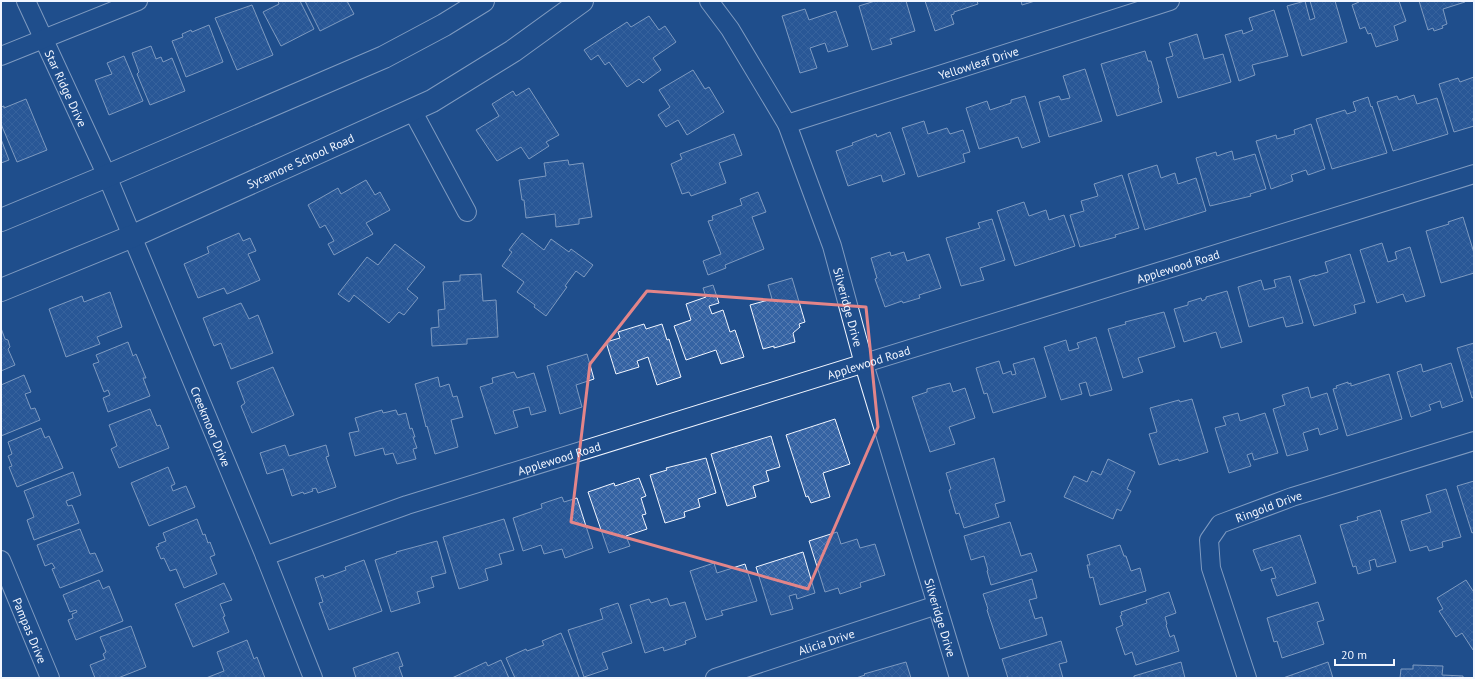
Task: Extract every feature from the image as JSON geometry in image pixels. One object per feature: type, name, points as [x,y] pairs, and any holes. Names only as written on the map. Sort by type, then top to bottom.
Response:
[{"type":"main road","points":[[1,220],[384,57],[444,25],[483,1]]},
{"type":"main road","name":"Sycamore School Road","points":[[1,290],[133,236],[432,101],[513,51],[582,1]]},
{"type":"street","name":"Star Ridge Drive","points":[[26,1],[107,176]]},
{"type":"street","points":[[1,56],[138,1]]},
{"type":"street","name":"Silveridge Drive","points":[[709,1],[730,29],[787,124],[832,246],[864,364],[959,678]]},
{"type":"street","name":"Yellowleaf Drive","points":[[787,124],[1170,1]]},
{"type":"street","points":[[412,110],[467,212]]},
{"type":"street","name":"Applewood Road","points":[[265,556],[407,505],[1474,174]]},
{"type":"street","name":"Creekmoor Drive","points":[[107,176],[265,556],[313,678]]},
{"type":"street","name":"Ringold Drive","points":[[1247,678],[1211,568],[1209,540],[1220,524],[1292,497],[1474,441]]},
{"type":"street","name":"Pampas Drive","points":[[1,560],[50,678]]},
{"type":"street","name":"Alicia Drive","points":[[715,678],[937,604]]},
{"type":"highlighted area","points":[[647,291],[866,307],[878,427],[808,589],[571,522],[590,364]]},
{"type":"building","points":[[278,1],[300,1],[314,29],[281,46],[263,12],[279,4]]},
{"type":"building","points":[[305,1],[347,1],[354,14],[320,31]]},
{"type":"building","points":[[875,1],[906,1],[915,31],[890,39],[892,44],[872,50],[859,6]]},
{"type":"building","points":[[925,1],[977,1],[978,4],[954,12],[954,14],[951,15],[954,24],[935,31]]},
{"type":"building","points":[[1021,1],[1035,1],[1022,5]]},
{"type":"building","points":[[1305,1],[1310,20],[1315,18],[1310,1],[1335,1],[1347,42],[1302,56],[1287,6]]},
{"type":"building","points":[[1359,1],[1399,1],[1406,21],[1394,26],[1398,40],[1376,47],[1371,33],[1368,34],[1365,27],[1360,29],[1352,5]]},
{"type":"building","points":[[1419,1],[1465,2],[1443,9],[1447,24],[1442,26],[1443,28],[1434,31],[1433,28],[1428,30]]},
{"type":"building","points":[[252,5],[273,55],[237,70],[215,18]]},
{"type":"building","points":[[805,9],[809,20],[836,11],[848,46],[828,52],[825,43],[810,48],[817,68],[800,73],[782,16]]},
{"type":"building","points":[[1274,10],[1288,56],[1252,65],[1255,75],[1239,81],[1225,35],[1242,30],[1243,34],[1253,30],[1249,18]]},
{"type":"building","points":[[649,16],[659,30],[665,26],[676,42],[653,58],[661,70],[643,83],[639,79],[627,87],[609,62],[605,65],[598,55],[591,60],[584,50],[627,22],[631,27]]},
{"type":"building","points":[[209,25],[223,62],[186,77],[172,41],[183,37],[182,34],[191,30],[192,32]]},
{"type":"building","points":[[1197,34],[1204,59],[1223,54],[1231,82],[1178,98],[1166,58],[1173,56],[1169,43]]},
{"type":"building","points":[[151,46],[156,59],[161,57],[163,62],[172,58],[185,91],[150,105],[137,74],[139,72],[132,53]]},
{"type":"building","points":[[1145,51],[1148,61],[1151,61],[1162,102],[1117,116],[1101,64]]},
{"type":"building","points":[[124,56],[143,101],[109,115],[95,80],[112,74],[107,63]]},
{"type":"building","points":[[1085,69],[1102,121],[1049,137],[1039,102],[1059,96],[1061,100],[1070,98],[1063,76]]},
{"type":"building","points":[[693,70],[705,89],[709,87],[724,112],[687,135],[678,120],[666,127],[658,115],[670,107],[659,90]]},
{"type":"building","points":[[1474,77],[1474,126],[1454,132],[1439,84],[1458,78],[1460,82]]},
{"type":"building","points":[[529,88],[559,135],[546,142],[549,146],[529,159],[521,147],[497,161],[476,130],[499,116],[492,104],[513,91],[516,96]]},
{"type":"building","points":[[1414,95],[1417,104],[1437,98],[1448,134],[1393,151],[1377,102],[1397,96],[1399,100]]},
{"type":"building","points":[[1025,96],[1040,142],[1022,148],[1018,137],[979,149],[966,108],[987,101],[990,110],[1011,103],[1011,100]]},
{"type":"building","points":[[1368,97],[1387,153],[1332,169],[1316,119],[1345,110],[1347,114],[1356,111],[1353,102]]},
{"type":"building","points":[[26,99],[47,150],[17,162],[1,124],[1,107],[4,106],[4,108]]},
{"type":"building","points":[[924,121],[928,134],[947,128],[950,134],[963,130],[970,152],[963,154],[965,162],[918,177],[902,128]]},
{"type":"building","points":[[1311,124],[1325,169],[1308,175],[1306,170],[1291,175],[1293,181],[1271,189],[1256,141],[1276,135],[1277,139],[1295,134],[1294,130]]},
{"type":"building","points":[[890,132],[905,174],[883,182],[881,175],[848,186],[836,151],[876,134],[877,137]]},
{"type":"building","points":[[734,134],[742,155],[719,163],[726,183],[691,196],[689,192],[682,194],[671,164],[682,159],[680,154]]},
{"type":"building","points":[[1,139],[9,160],[1,163]]},
{"type":"building","points":[[1232,151],[1234,160],[1255,154],[1266,189],[1250,194],[1251,196],[1210,206],[1196,158],[1216,152],[1217,156]]},
{"type":"building","points":[[568,160],[569,165],[583,163],[592,217],[579,219],[579,224],[556,227],[555,214],[526,218],[524,200],[522,200],[519,180],[546,176],[544,163]]},
{"type":"building","points":[[1157,165],[1161,178],[1175,173],[1178,184],[1196,178],[1206,211],[1145,230],[1128,174]]},
{"type":"building","points":[[1122,175],[1139,228],[1115,235],[1116,237],[1080,247],[1070,215],[1084,211],[1081,201],[1098,196],[1094,184]]},
{"type":"building","points":[[366,180],[375,195],[380,192],[390,210],[366,223],[373,234],[334,255],[328,244],[334,241],[325,225],[320,228],[308,205],[338,188],[341,194]]},
{"type":"building","points":[[758,192],[766,212],[752,217],[764,249],[725,265],[726,268],[708,275],[703,261],[721,254],[708,221],[713,220],[712,216],[742,205],[740,199]]},
{"type":"building","points":[[1024,202],[1029,216],[1046,210],[1049,220],[1064,215],[1075,246],[1015,266],[997,211]]},
{"type":"building","points":[[1463,217],[1474,253],[1474,273],[1441,283],[1426,231],[1449,224],[1448,222]]},
{"type":"building","points":[[992,219],[1005,260],[980,268],[984,280],[961,286],[946,238],[980,228],[978,223]]},
{"type":"building","points":[[239,233],[243,241],[250,238],[256,251],[248,254],[260,280],[227,294],[224,288],[198,298],[184,264],[209,253],[207,247]]},
{"type":"building","points":[[522,233],[544,250],[551,239],[569,252],[571,249],[593,265],[584,277],[576,271],[565,286],[567,287],[546,316],[534,307],[535,305],[517,292],[524,282],[502,266],[512,252],[509,250]]},
{"type":"building","points":[[1382,243],[1388,262],[1397,259],[1395,252],[1410,247],[1425,296],[1406,302],[1403,294],[1377,303],[1360,250]]},
{"type":"building","points":[[395,244],[425,267],[407,289],[418,298],[404,315],[399,312],[389,323],[354,295],[349,302],[338,294],[367,257],[378,265]]},
{"type":"building","points":[[890,252],[891,256],[904,252],[907,261],[929,254],[941,288],[919,295],[920,298],[903,303],[902,301],[885,307],[875,279],[877,278],[871,258]]},
{"type":"building","points":[[1350,254],[1365,302],[1354,305],[1356,313],[1314,326],[1299,280],[1328,272],[1325,262]]},
{"type":"building","points":[[481,274],[483,301],[496,300],[498,337],[467,339],[467,344],[432,346],[431,328],[439,327],[438,310],[445,309],[443,282],[460,281],[460,275]]},
{"type":"building","points":[[1290,276],[1303,323],[1286,327],[1283,317],[1249,327],[1238,287],[1261,280],[1264,290],[1276,287],[1274,280]]},
{"type":"building","points":[[792,278],[805,322],[799,324],[800,327],[793,333],[795,342],[774,348],[774,346],[763,349],[750,305],[772,299],[768,285]]},
{"type":"building","points":[[713,285],[719,303],[709,306],[712,314],[723,310],[730,332],[735,330],[744,357],[721,364],[716,350],[686,360],[674,326],[691,320],[686,304],[706,297],[703,288]]},
{"type":"building","points":[[1227,291],[1242,342],[1221,348],[1216,332],[1184,342],[1174,309],[1188,305],[1188,302],[1201,298],[1202,301],[1206,299],[1206,297]]},
{"type":"building","points":[[110,292],[122,327],[97,337],[100,344],[66,357],[49,309],[82,296],[84,302]]},
{"type":"building","points":[[241,303],[249,319],[258,315],[273,353],[231,369],[221,343],[214,346],[203,318]]},
{"type":"building","points":[[1164,312],[1175,347],[1138,358],[1143,372],[1123,378],[1108,329],[1126,324],[1125,322]]},
{"type":"building","points":[[644,324],[646,329],[662,324],[667,340],[669,339],[681,377],[657,385],[648,357],[637,361],[639,367],[616,374],[606,342],[620,338],[618,332]]},
{"type":"building","points":[[1,328],[5,339],[8,340],[10,347],[8,349],[15,365],[1,371]]},
{"type":"building","points":[[1096,337],[1112,390],[1090,396],[1086,382],[1079,384],[1082,394],[1061,400],[1044,347],[1066,340],[1069,351],[1079,348],[1077,343]]},
{"type":"building","points":[[128,342],[133,356],[136,354],[146,378],[143,378],[150,396],[108,412],[103,398],[110,395],[108,390],[104,392],[93,364],[99,362],[96,355]]},
{"type":"building","points":[[1474,343],[1474,397],[1472,398],[1457,348]]},
{"type":"building","points":[[587,354],[594,379],[576,385],[582,407],[560,414],[547,366]]},
{"type":"building","points":[[1034,358],[1046,397],[993,413],[987,393],[984,394],[976,368],[999,361],[1003,374],[1011,371],[1012,375],[1016,374],[1013,364]]},
{"type":"building","points":[[1451,363],[1463,401],[1442,408],[1440,401],[1429,405],[1431,410],[1411,417],[1397,372],[1421,364],[1423,372]]},
{"type":"building","points":[[273,367],[294,415],[252,433],[241,406],[245,403],[237,382]]},
{"type":"building","points":[[514,372],[517,378],[534,373],[546,411],[531,415],[529,407],[513,411],[518,427],[495,434],[480,387],[493,383],[492,378]]},
{"type":"building","points":[[1389,374],[1402,419],[1347,436],[1333,389],[1337,388],[1336,386],[1348,382],[1348,384],[1351,383],[1351,386]]},
{"type":"building","points":[[24,375],[31,392],[25,394],[31,409],[35,408],[40,420],[1,436],[1,385]]},
{"type":"building","points":[[438,377],[440,387],[449,384],[453,397],[457,396],[463,417],[451,420],[458,447],[435,454],[427,426],[426,427],[415,384]]},
{"type":"building","points":[[950,383],[953,392],[965,388],[975,418],[949,427],[955,444],[930,452],[912,397],[927,392],[927,389]]},
{"type":"building","points":[[1308,387],[1311,398],[1327,393],[1338,429],[1320,435],[1318,428],[1303,433],[1308,450],[1287,456],[1273,409],[1285,405],[1282,395]]},
{"type":"building","points":[[1192,399],[1208,452],[1179,461],[1178,459],[1159,465],[1149,434],[1157,432],[1150,408],[1179,400],[1180,402]]},
{"type":"building","points":[[150,409],[157,426],[160,425],[169,448],[119,468],[111,449],[117,446],[109,425]]},
{"type":"building","points":[[382,410],[383,413],[396,410],[398,415],[406,413],[410,429],[412,428],[415,437],[413,437],[417,448],[413,449],[416,459],[397,464],[393,453],[385,455],[383,448],[355,456],[349,433],[359,431],[355,418]]},
{"type":"building","points":[[1238,413],[1240,421],[1265,413],[1278,453],[1254,460],[1252,453],[1247,455],[1251,466],[1229,473],[1215,428],[1226,425],[1223,417]]},
{"type":"building","points":[[835,419],[850,464],[823,473],[830,497],[811,503],[808,496],[806,497],[786,435]]},
{"type":"building","points":[[41,428],[45,438],[49,436],[63,468],[17,487],[9,467],[12,466],[8,456],[12,454],[8,442]]},
{"type":"building","points":[[771,436],[780,467],[766,471],[769,481],[753,486],[756,497],[727,506],[711,454]]},
{"type":"building","points":[[285,445],[289,456],[326,445],[329,456],[326,457],[336,487],[318,493],[316,488],[312,489],[313,491],[304,494],[303,492],[292,496],[283,469],[267,474],[260,453]]},
{"type":"building","points":[[706,458],[716,493],[698,499],[700,507],[684,512],[685,517],[665,523],[650,475],[667,470],[666,468]]},
{"type":"building","points":[[994,458],[1005,501],[995,504],[999,517],[964,528],[959,513],[956,514],[946,473]]},
{"type":"building","points":[[1108,459],[1135,472],[1127,489],[1131,491],[1121,511],[1117,509],[1113,519],[1064,497],[1074,476],[1087,482],[1092,471],[1101,475]]},
{"type":"building","points":[[168,467],[175,484],[171,486],[173,491],[186,486],[195,507],[149,526],[131,483]]},
{"type":"building","points":[[73,472],[81,495],[66,501],[68,506],[72,505],[79,523],[34,540],[27,520],[34,517],[24,491]]},
{"type":"building","points":[[639,478],[646,496],[641,498],[646,514],[642,515],[647,529],[626,536],[630,546],[609,553],[588,492],[614,483],[615,486]]},
{"type":"building","points":[[1474,481],[1474,532],[1472,533],[1457,486]]},
{"type":"building","points":[[1446,489],[1461,537],[1442,542],[1443,547],[1429,551],[1427,546],[1410,551],[1401,521],[1431,512],[1426,495]]},
{"type":"building","points":[[562,497],[564,502],[577,498],[593,548],[565,558],[562,549],[544,554],[541,545],[523,551],[513,518],[542,508],[541,504]]},
{"type":"building","points":[[1380,510],[1396,562],[1377,567],[1375,559],[1369,561],[1371,570],[1358,574],[1356,566],[1353,567],[1340,525],[1358,520],[1357,517]]},
{"type":"building","points":[[197,519],[203,535],[205,534],[208,543],[210,542],[215,555],[210,557],[217,574],[184,588],[176,569],[170,571],[164,558],[161,559],[156,547],[159,546],[158,544],[166,541],[163,533]]},
{"type":"building","points":[[504,519],[514,550],[499,554],[502,564],[485,569],[488,580],[459,589],[443,537]]},
{"type":"building","points":[[1010,522],[1021,556],[1031,553],[1037,571],[991,585],[984,556],[971,560],[964,536]]},
{"type":"building","points":[[80,529],[90,554],[95,553],[103,571],[60,588],[52,569],[55,568],[52,563],[45,566],[37,545]]},
{"type":"building","points":[[837,532],[841,544],[857,539],[860,548],[875,544],[885,575],[860,583],[861,587],[840,594],[838,588],[825,592],[809,541]]},
{"type":"building","points":[[1300,535],[1316,583],[1277,596],[1271,579],[1276,578],[1272,567],[1261,571],[1253,550]]},
{"type":"building","points":[[437,541],[446,573],[431,577],[434,587],[417,592],[420,603],[391,612],[375,560],[397,553],[396,552]]},
{"type":"building","points":[[1120,545],[1124,556],[1126,556],[1131,571],[1140,568],[1146,591],[1100,605],[1093,577],[1090,578],[1087,565],[1090,565],[1087,555]]},
{"type":"building","points":[[803,552],[815,593],[797,599],[796,594],[789,596],[793,609],[771,615],[756,567]]},
{"type":"building","points":[[364,560],[382,611],[329,630],[319,603],[323,602],[315,578],[323,575],[324,578],[346,570],[345,567]]},
{"type":"building","points":[[714,563],[717,573],[745,564],[757,601],[721,611],[723,615],[706,620],[690,571]]},
{"type":"building","points":[[1032,579],[1037,598],[1029,600],[1035,619],[1042,617],[1047,635],[1000,649],[983,594]]},
{"type":"building","points":[[99,580],[103,589],[109,586],[123,621],[76,640],[68,620],[73,618],[72,614],[77,612],[76,610],[70,612],[63,595]]},
{"type":"building","points":[[1466,580],[1473,591],[1474,590],[1474,650],[1462,633],[1456,637],[1439,611],[1443,609],[1437,598]]},
{"type":"building","points":[[224,583],[232,600],[220,604],[229,632],[193,647],[175,604]]},
{"type":"building","points":[[1169,592],[1176,613],[1165,617],[1166,625],[1170,637],[1174,635],[1179,651],[1136,665],[1132,652],[1125,655],[1116,628],[1123,625],[1120,616],[1122,615],[1121,612],[1147,603],[1146,600]]},
{"type":"building","points":[[667,598],[670,606],[685,602],[696,637],[685,641],[686,644],[664,651],[663,647],[645,653],[630,605],[649,599],[651,603]]},
{"type":"building","points":[[1318,602],[1324,620],[1317,622],[1324,644],[1282,658],[1277,641],[1274,642],[1267,618]]},
{"type":"building","points":[[618,603],[632,643],[602,653],[608,669],[584,677],[568,630],[603,619],[600,609]]},
{"type":"building","points":[[131,626],[146,667],[118,678],[95,678],[90,665],[105,659],[103,654],[106,652],[100,637]]},
{"type":"building","points":[[561,633],[579,677],[515,678],[506,658],[526,649],[527,651],[544,645],[542,641]]},
{"type":"building","points":[[247,640],[254,659],[257,657],[265,678],[206,678],[224,671],[217,652]]},
{"type":"building","points":[[1061,641],[1067,662],[1059,664],[1063,678],[1008,678],[1002,659]]},
{"type":"building","points":[[398,652],[403,666],[399,667],[403,678],[356,678],[353,668]]},
{"type":"building","points":[[501,660],[509,678],[452,678],[486,662],[488,666]]},
{"type":"building","points":[[906,662],[911,678],[856,678],[865,675],[864,674]]},
{"type":"building","points":[[1181,662],[1185,678],[1134,678],[1134,676]]},
{"type":"building","points":[[1328,662],[1333,678],[1283,678]]},
{"type":"building","points":[[1413,665],[1443,666],[1442,675],[1463,676],[1463,678],[1400,678],[1401,669],[1413,669]]}]
